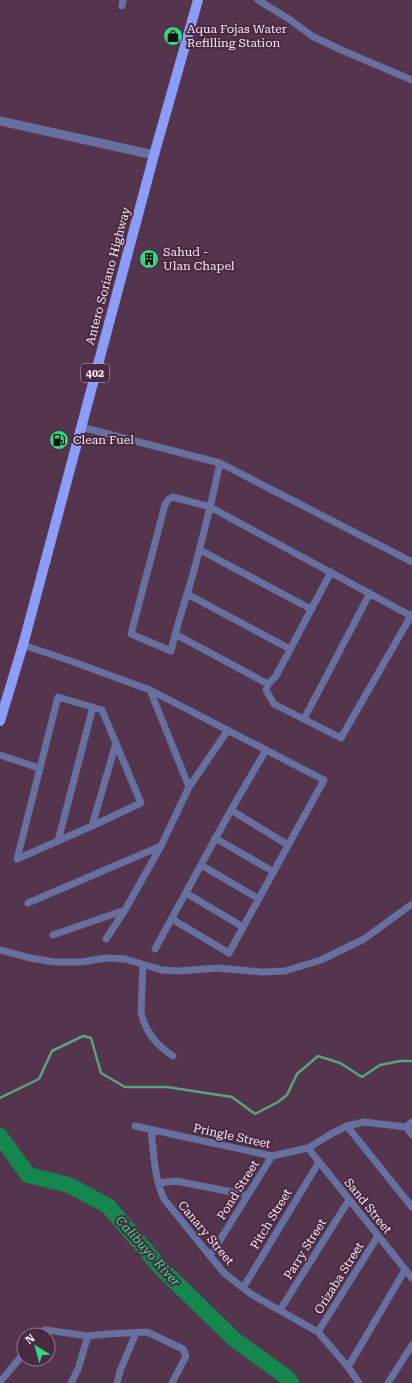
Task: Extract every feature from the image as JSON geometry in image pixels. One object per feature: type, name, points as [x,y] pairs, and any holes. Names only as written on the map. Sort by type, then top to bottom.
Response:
[{"type":"main road","name":"Antero Soriano Highway","points":[[0,721],[23,646],[154,155],[198,0]]},
{"type":"street","points":[[258,0],[289,19],[312,36],[412,80]]},
{"type":"street","points":[[0,121],[154,155]]},
{"type":"street","points":[[81,427],[220,463],[412,562]]},
{"type":"street","points":[[220,463],[210,507],[200,550],[171,650],[131,634],[165,505],[168,500],[173,497],[210,507],[412,615],[341,738],[274,704],[266,690],[268,684],[276,676],[331,572]]},
{"type":"street","points":[[200,550],[311,609]]},
{"type":"street","points":[[304,719],[370,593]]},
{"type":"street","points":[[187,594],[290,649]]},
{"type":"street","points":[[175,634],[268,684]]},
{"type":"street","points":[[23,646],[71,661],[150,690],[324,780],[229,953],[172,919]]},
{"type":"street","points":[[150,690],[189,787]]},
{"type":"street","points":[[58,697],[102,710],[116,743],[141,803],[17,859],[58,697]]},
{"type":"street","points":[[58,841],[92,707]]},
{"type":"street","points":[[106,939],[125,910],[161,846],[189,787],[228,730]]},
{"type":"street","points":[[92,826],[116,743]]},
{"type":"street","points":[[155,949],[215,838],[266,750]]},
{"type":"street","points":[[0,755],[39,768]]},
{"type":"street","points":[[231,810],[288,844]]},
{"type":"street","points":[[215,838],[274,872]]},
{"type":"street","points":[[28,903],[161,846]]},
{"type":"street","points":[[200,865],[259,899]]},
{"type":"street","points":[[186,893],[243,927]]},
{"type":"street","points":[[0,950],[30,958],[55,962],[81,962],[106,958],[125,959],[162,970],[178,971],[218,968],[262,972],[285,971],[321,960],[364,938],[412,904]]},
{"type":"street","points":[[53,935],[125,910]]},
{"type":"street","points":[[143,965],[142,1020],[155,1040],[165,1051],[173,1056]]},
{"type":"street","name":"Pringle Street","points":[[135,1126],[272,1156],[308,1148],[347,1126],[364,1122],[406,1127]]},
{"type":"street","points":[[412,1122],[406,1127],[412,1135]]},
{"type":"street","points":[[347,1126],[412,1207]]},
{"type":"street","name":"Canary Street","points":[[151,1130],[156,1175],[164,1199],[210,1256],[224,1273],[251,1294],[318,1332],[348,1367],[359,1383]]},
{"type":"street","name":"Sand Street","points":[[308,1148],[412,1278]]},
{"type":"street","name":"Pond Street","points":[[210,1256],[272,1156]]},
{"type":"street","name":"Pitch Street","points":[[243,1288],[319,1162]]},
{"type":"street","points":[[158,1183],[176,1181],[247,1196]]},
{"type":"street","name":"Parry Street","points":[[280,1310],[349,1200]]},
{"type":"street","name":"Orizaba Street","points":[[318,1332],[378,1236]]},
{"type":"street","points":[[348,1367],[405,1270]]},
{"type":"street","points":[[56,1331],[88,1336],[147,1332],[183,1349],[186,1356],[172,1383]]},
{"type":"street","points":[[117,1383],[120,1371],[136,1332]]},
{"type":"street","points":[[71,1383],[78,1369],[88,1336]]},
{"type":"street","points":[[388,1383],[412,1345]]},
{"type":"street","points":[[0,1382],[16,1363]]},
{"type":"waterway","points":[[0,1098],[39,1079],[52,1051],[83,1036],[91,1038],[101,1073],[125,1087],[167,1087],[232,1097],[255,1114],[278,1102],[287,1095],[297,1074],[318,1056],[340,1063],[362,1077],[380,1065],[400,1061],[412,1061]]},
{"type":"waterway","name":"Calibuyo River","points":[[0,1136],[28,1175],[69,1185],[108,1206],[161,1268],[235,1340],[288,1378],[291,1383]]},
{"type":"place","name":"Aqua Fojas Water Refilling Station","points":[[173,36]]},
{"type":"place","name":"Sahud - Ulan Chapel","points":[[149,259]]},
{"type":"place","name":"Clean Fuel","points":[[59,440]]}]
